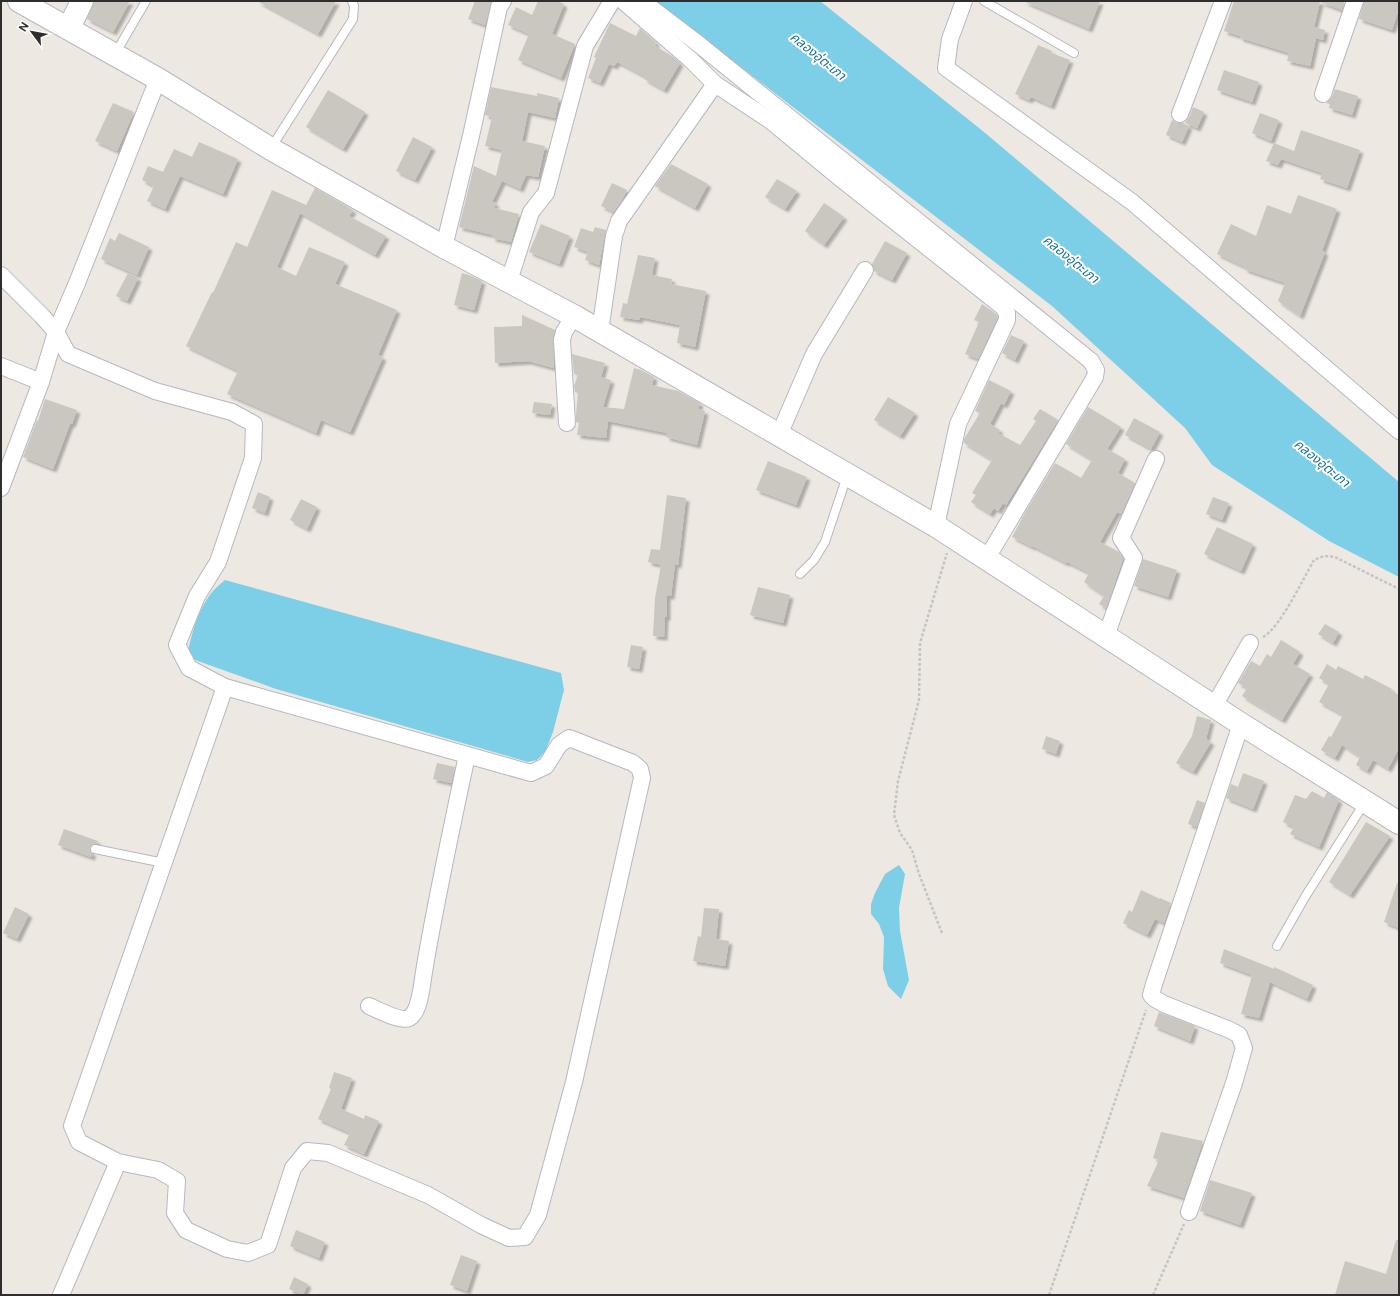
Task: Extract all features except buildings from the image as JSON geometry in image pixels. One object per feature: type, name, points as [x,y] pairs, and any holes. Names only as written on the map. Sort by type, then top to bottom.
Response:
[{"type":"street","points":[[19,1],[158,79],[271,149],[444,247],[600,330],[848,474],[986,558],[1241,724],[1399,823]]},
{"type":"street","points":[[69,28],[82,1]]},
{"type":"street","points":[[444,247],[471,136],[499,8],[503,1]]},
{"type":"street","points":[[509,281],[531,212],[546,193],[585,46],[612,1]]},
{"type":"street","points":[[623,1],[715,84],[771,121],[840,178],[1003,307],[1007,320],[958,424],[944,532]]},
{"type":"street","points":[[642,1],[696,42],[1091,361],[1096,370],[1095,377],[986,558]]},
{"type":"street","points":[[964,1],[950,39],[946,68],[1132,202],[1399,431]]},
{"type":"street","points":[[1180,114],[1223,1]]},
{"type":"street","points":[[1323,94],[1355,1]]},
{"type":"street","points":[[1,488],[41,382],[56,332],[158,79]]},
{"type":"street","points":[[600,330],[614,236],[619,221],[715,84]]},
{"type":"street","points":[[779,435],[814,354],[865,270]]},
{"type":"street","points":[[1,275],[56,332],[68,354],[155,391],[232,412],[254,424],[253,458],[218,562],[198,596],[177,645],[189,668],[225,687],[531,773],[546,766],[559,745],[569,738],[633,763],[640,769],[642,778],[574,1082],[538,1215],[525,1237],[509,1238],[481,1225],[428,1194],[328,1153],[307,1151],[293,1168],[268,1245],[248,1253],[227,1249],[186,1230],[175,1213],[177,1181],[158,1170],[118,1162],[79,1142],[72,1126],[225,687]]},
{"type":"street","points":[[567,423],[562,340],[564,332],[574,316]]},
{"type":"street","points":[[1,366],[41,382]]},
{"type":"street","points":[[1106,636],[1134,558],[1121,538],[1156,458]]},
{"type":"street","points":[[1214,706],[1250,643]]},
{"type":"street","points":[[1189,1212],[1244,1048],[1239,1035],[1164,1004],[1155,999],[1152,995],[1241,724]]},
{"type":"street","points":[[369,1006],[402,1019],[408,1018],[412,1015],[419,1002],[430,932],[467,755]]},
{"type":"street","points":[[61,1295],[118,1162]]},
{"type":"lane","points":[[115,55],[146,1]]},
{"type":"lane","points":[[271,149],[353,19],[354,6],[352,1]]},
{"type":"lane","points":[[984,1],[1074,52]]},
{"type":"lane","points":[[800,574],[814,560],[825,542],[848,474]]},
{"type":"lane","points":[[1277,946],[1305,897],[1365,802]]},
{"type":"lane","points":[[95,850],[164,863]]},
{"type":"path","points":[[942,933],[919,874],[912,850],[900,833],[894,815],[898,781],[919,700],[920,643],[944,532]]},
{"type":"path","points":[[1250,643],[1270,634],[1314,560],[1324,556],[1335,557],[1399,589]]},
{"type":"path","points":[[1049,1295],[1152,995]]},
{"type":"path","points":[[1153,1295],[1189,1212]]},
{"type":"water","name":"คลองอุ่ตะเภา","points":[[655,1],[820,1],[984,132],[1399,482],[1399,577],[1329,541],[1212,465],[1185,428],[1052,306]]},
{"type":"water","points":[[225,580],[561,673],[564,690],[553,732],[545,752],[537,760],[528,762],[276,689],[195,660],[188,651],[196,622],[209,596]]},
{"type":"water","points":[[899,865],[905,874],[899,908],[900,931],[909,980],[901,999],[888,986],[883,969],[884,937],[879,924],[871,914],[871,904],[885,874]]}]
